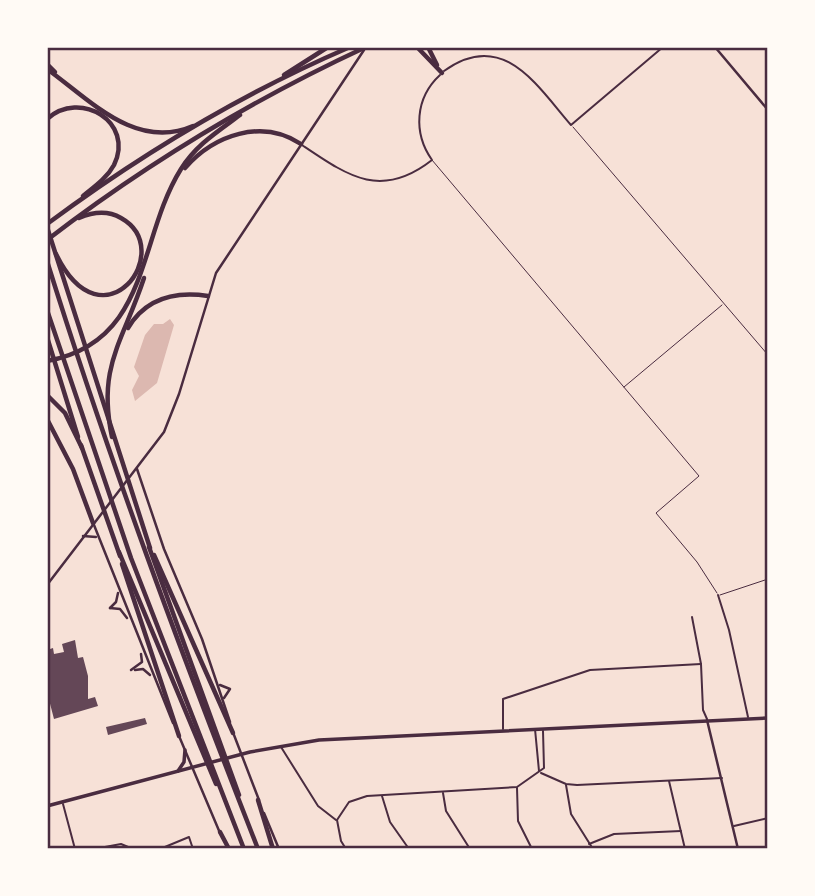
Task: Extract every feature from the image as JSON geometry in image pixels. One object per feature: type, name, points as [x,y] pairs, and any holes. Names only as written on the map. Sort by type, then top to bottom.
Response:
[{"type":"highway","points":[[261,90],[328,47]]},
{"type":"highway","points":[[58,216],[216,115],[350,47]]},
{"type":"highway","points":[[417,47],[442,73]]},
{"type":"highway","points":[[428,47],[442,73]]},
{"type":"highway","points":[[47,240],[169,155],[258,102],[365,48]]},
{"type":"highway","points":[[47,67],[119,122],[144,132],[179,131],[216,115]]},
{"type":"highway","points":[[112,437],[105,396],[114,357],[140,289],[163,209],[175,180],[209,136],[258,102]]},
{"type":"highway","points":[[47,119],[69,107],[93,109],[108,120],[118,145],[115,163],[107,175],[47,226],[130,492],[258,849]]},
{"type":"highway","points":[[163,209],[187,166],[226,139],[245,132],[264,131],[284,134],[301,144]]},
{"type":"highway","points":[[56,254],[72,283],[93,294],[120,290],[138,270],[140,243],[134,230],[121,218],[96,213],[66,225]]},
{"type":"highway","points":[[47,361],[71,355],[96,341],[113,325],[130,301],[151,248]]},
{"type":"highway","points":[[47,261],[125,500],[220,744]]},
{"type":"highway","points":[[114,357],[131,323],[150,304],[184,294],[208,296]]},
{"type":"highway","points":[[47,310],[106,491],[214,778],[244,849]]},
{"type":"highway","points":[[47,337],[179,736]]},
{"type":"highway","points":[[47,395],[65,413],[82,448]]},
{"type":"highway","points":[[47,419],[73,469],[93,523]]},
{"type":"highway","points":[[149,547],[233,733]]},
{"type":"highway","points":[[119,552],[203,749]]},
{"type":"highway","points":[[258,800],[273,849]]},
{"type":"highway","points":[[220,832],[227,849]]},
{"type":"main road","points":[[715,47],[768,110]]},
{"type":"main road","points":[[47,585],[137,469],[171,417],[208,296],[223,261],[365,48]]},
{"type":"main road","points":[[137,469],[166,554],[279,849]]},
{"type":"main road","points":[[93,523],[140,647],[220,832]]},
{"type":"main road","points":[[83,536],[92,535],[99,538]]},
{"type":"main road","points":[[118,590],[117,601],[110,608],[122,611],[132,626]]},
{"type":"main road","points":[[140,647],[142,662],[131,670],[145,670],[153,678]]},
{"type":"main road","points":[[218,684],[230,689],[224,701]]},
{"type":"main road","points":[[47,806],[241,754],[319,740],[768,718]]},
{"type":"main road","points":[[707,720],[738,849]]},
{"type":"main road","points":[[177,772],[184,762],[185,750]]},
{"type":"street","points":[[301,144],[346,174],[370,181],[408,177],[432,160],[422,144],[418,120],[426,94],[442,73],[478,58],[509,60],[530,76],[571,125],[663,47]]},
{"type":"street","points":[[47,574],[53,578]]},
{"type":"street","points":[[718,596],[729,630],[748,719]]},
{"type":"street","points":[[692,617],[701,664],[703,710],[707,720]]},
{"type":"street","points":[[503,730],[503,699],[516,693],[590,670],[701,664]]},
{"type":"street","points":[[535,729],[540,772]]},
{"type":"street","points":[[346,849],[341,841],[337,820],[349,802],[358,797],[382,795],[517,788],[544,768],[543,729]]},
{"type":"street","points":[[281,746],[312,798],[327,814],[337,820]]},
{"type":"street","points":[[540,772],[566,784],[722,778]]},
{"type":"street","points":[[668,780],[685,849]]},
{"type":"street","points":[[566,784],[571,814],[593,849]]},
{"type":"street","points":[[517,788],[518,821],[532,849]]},
{"type":"street","points":[[443,792],[446,811],[470,849]]},
{"type":"street","points":[[382,795],[390,822],[409,849]]},
{"type":"street","points":[[62,803],[75,849]]},
{"type":"street","points":[[733,826],[768,818]]},
{"type":"street","points":[[589,844],[614,834],[681,831]]},
{"type":"street","points":[[160,849],[189,837],[193,849]]},
{"type":"street","points":[[94,849],[121,844],[134,849]]},
{"type":"lane","points":[[571,125],[768,355]]},
{"type":"lane","points":[[432,160],[699,476],[656,513],[706,573],[718,596],[768,579]]},
{"type":"lane","points":[[624,387],[723,303]]},
{"type":"shaded area","points":[[170,319],[174,325],[157,383],[135,401],[132,390],[139,376],[134,367],[145,335],[154,324],[163,324]]},
{"type":"building","points":[[75,640],[78,658],[83,657],[88,676],[88,699],[95,697],[98,706],[54,719],[47,692],[47,650],[53,648],[54,654],[64,652],[62,644]]},
{"type":"building","points":[[145,718],[147,724],[108,735],[106,727]]}]
